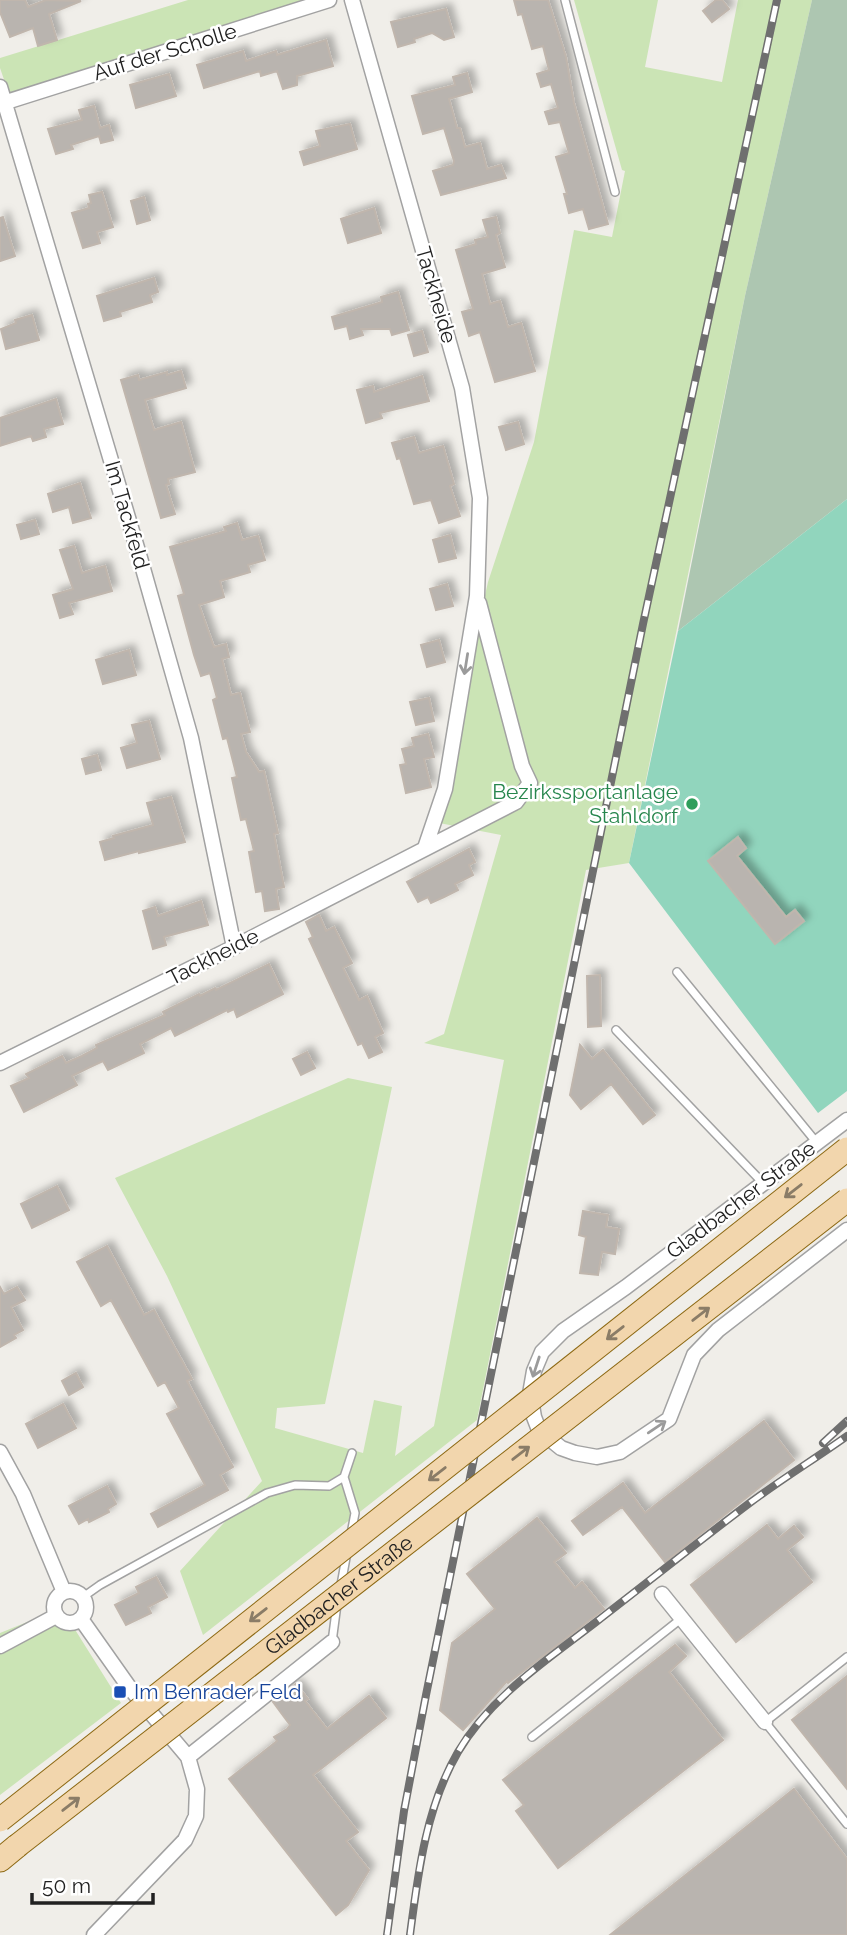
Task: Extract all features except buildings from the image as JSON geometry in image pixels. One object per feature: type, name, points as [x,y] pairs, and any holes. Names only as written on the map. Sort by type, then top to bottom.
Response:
[{"type":"main road","name":"Gladbacher Straße","points":[[0,1820],[847,1149]]},
{"type":"main road","name":"Gladbacher Straße","points":[[9,1853],[847,1200]]},
{"type":"street","name":"Auf der Scholle","points":[[3,103],[330,0]]},
{"type":"street","name":"Tackheide","points":[[352,0],[463,388],[480,498],[477,596],[445,789],[425,848]]},
{"type":"street","name":"Im Tackfeld","points":[[0,87],[191,738],[234,947]]},
{"type":"street","name":"Tackheide","points":[[0,1063],[234,947],[516,802],[530,783],[522,766],[477,596]]},
{"type":"street","name":"Gladbacher Straße","points":[[847,1120],[626,1287],[563,1331],[542,1352],[534,1371],[530,1394],[539,1430],[561,1448],[575,1453],[597,1457],[620,1452],[669,1419],[694,1355],[718,1330],[847,1230]]},
{"type":"street","points":[[0,1452],[23,1494],[64,1592]]},
{"type":"street","points":[[64,1592],[78,1593],[83,1597],[86,1604],[81,1619],[72,1623],[62,1621],[56,1616],[56,1598],[64,1592]]},
{"type":"street","points":[[662,1594],[765,1723]]},
{"type":"street","points":[[0,1646],[56,1616]]},
{"type":"street","points":[[81,1619],[129,1687],[188,1757],[197,1789],[197,1816],[185,1840],[93,1935]]},
{"type":"street","points":[[188,1757],[332,1642]]},
{"type":"lane","points":[[565,0],[615,192]]},
{"type":"lane","points":[[677,972],[817,1143]]},
{"type":"lane","points":[[616,1030],[763,1183]]},
{"type":"lane","points":[[332,1642],[355,1513],[344,1477],[352,1453]]},
{"type":"lane","points":[[83,1597],[267,1493],[295,1485],[329,1486],[344,1477]]},
{"type":"lane","points":[[533,1737],[682,1618]]},
{"type":"lane","points":[[847,1657],[765,1723],[847,1824]]},
{"type":"green space","points":[[188,0],[310,0],[9,94],[0,68],[0,58]]},
{"type":"green space","points":[[574,0],[658,0],[645,67],[722,82],[738,0],[812,0],[745,296],[629,863],[586,870],[477,1420],[203,1635],[180,1571],[262,1481],[167,1276],[115,1178],[348,1078],[392,1087],[325,1404],[277,1408],[275,1428],[363,1453],[374,1400],[402,1406],[395,1456],[434,1426],[504,1060],[424,1043],[444,1034],[501,835],[434,822],[488,582],[534,442],[574,230],[612,237],[625,171],[622,170]]},
{"type":"green space","points":[[812,0],[847,0],[847,499],[678,631],[745,296]]},
{"type":"green space","name":"Bezirkssportanlage Stahldorf","points":[[847,499],[847,1091],[818,1113],[629,863],[678,631]],"holes":[[[738,838],[746,848],[737,856],[786,917],[795,910],[804,920],[775,944],[708,861]]]},
{"type":"green space","points":[[37,1618],[74,1628],[121,1703],[0,1795],[0,1633]]},
{"type":"railway","points":[[387,1935],[404,1811],[426,1695],[643,624],[777,0]]},
{"type":"railway","points":[[823,1443],[847,1421]]},
{"type":"railway","points":[[410,1935],[420,1864],[438,1795],[458,1752],[486,1714],[539,1665],[763,1493],[847,1436]]},
{"type":"place","name":"Bezirkssportanlage Stahldorf","points":[[692,804]]},
{"type":"place","name":"Im Benrader Feld","points":[[120,1692]]}]
